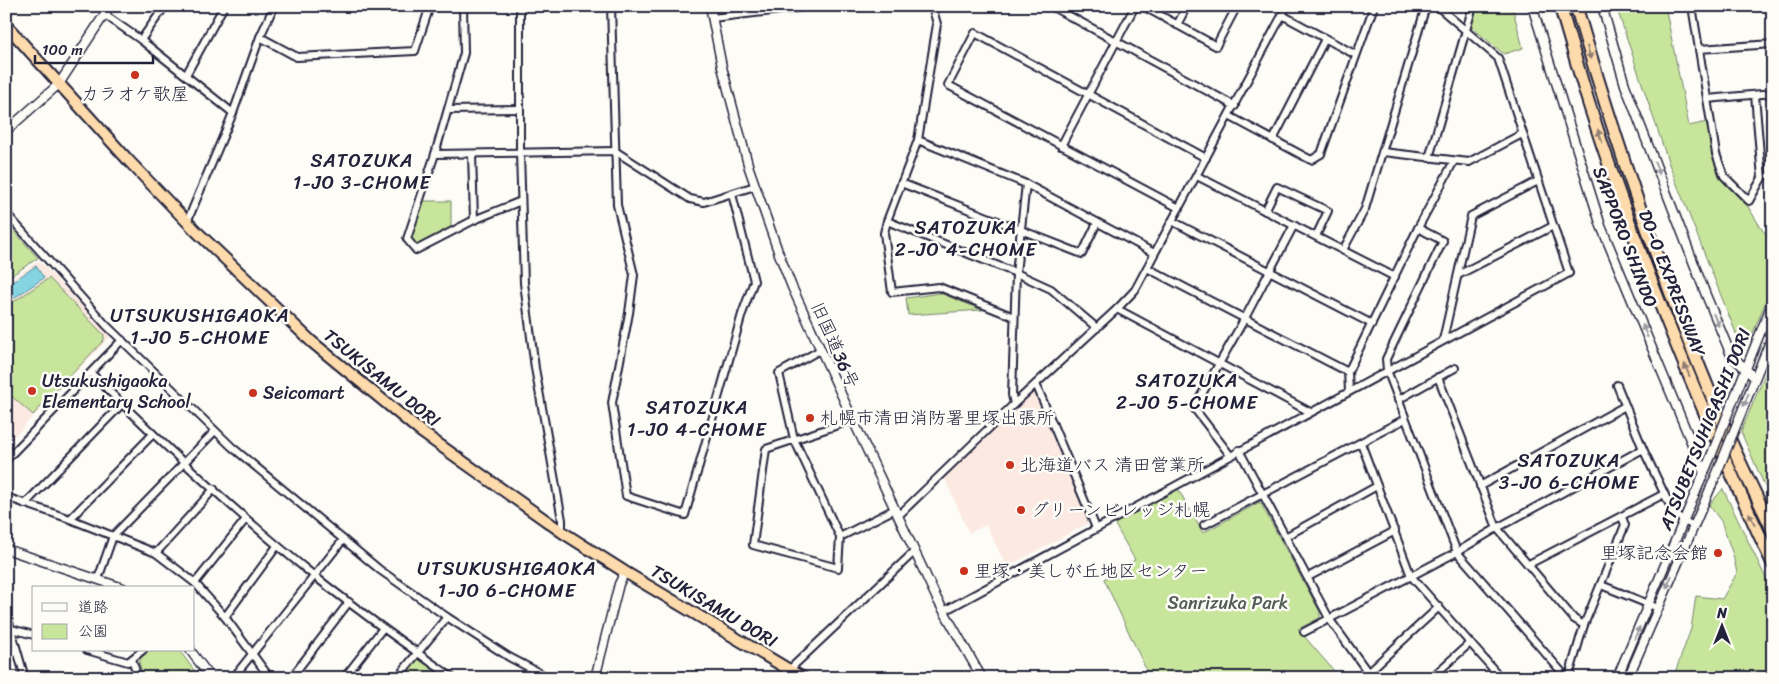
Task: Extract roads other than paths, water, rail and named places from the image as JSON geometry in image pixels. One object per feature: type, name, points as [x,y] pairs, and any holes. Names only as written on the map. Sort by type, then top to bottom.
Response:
[{"type":"highway","name":"DO-O EXPRESSWAY","points":[[1560,6],[1589,104],[1660,305],[1729,471],[1773,564]]},
{"type":"highway","name":"DO-O EXPRESSWAY","points":[[1576,6],[1606,109],[1672,295],[1731,442],[1773,531]]},
{"type":"highway","name":"TSUKISAMU DORI","points":[[6,25],[187,222],[281,314],[420,431],[562,532],[625,572],[803,678]]},
{"type":"street","points":[[141,40],[165,6]]},
{"type":"street","points":[[186,75],[224,6]]},
{"type":"street","points":[[187,222],[234,113],[260,36],[274,6]]},
{"type":"street","points":[[260,36],[297,57],[414,51],[430,6]]},
{"type":"street","points":[[463,6],[464,52],[435,154],[407,239],[416,250],[474,220],[521,201]]},
{"type":"street","points":[[520,6],[519,109],[524,283],[535,368],[562,520],[562,532]]},
{"type":"street","points":[[611,6],[617,206],[634,275],[629,313],[612,403],[626,496],[685,515],[742,314],[754,280],[732,194]]},
{"type":"street","name":"旧国道36号","points":[[710,6],[733,110],[755,186],[779,254],[820,350],[896,512],[944,611],[982,678]]},
{"type":"street","points":[[712,18],[815,6]]},
{"type":"street","points":[[932,6],[938,24],[918,140],[886,222],[884,233],[892,292],[939,287],[1014,317]]},
{"type":"street","points":[[1051,6],[1235,106]]},
{"type":"street","points":[[1061,146],[1134,6]]},
{"type":"street","points":[[1143,6],[1216,46],[1237,6]]},
{"type":"street","points":[[1177,25],[1187,6]]},
{"type":"street","points":[[840,537],[896,512],[1097,328],[1135,290],[1287,6]]},
{"type":"street","points":[[1229,116],[1311,160],[1321,154],[1373,9],[1369,6]]},
{"type":"street","points":[[1343,250],[1365,209],[1426,6]]},
{"type":"street","points":[[944,611],[1569,273],[1498,58],[1437,6]]},
{"type":"street","points":[[1429,158],[1473,6]]},
{"type":"street","name":"SAPPORO SHINDO","points":[[1532,6],[1602,226],[1704,473]]},
{"type":"street","points":[[1602,6],[1625,85],[1706,295],[1731,355],[1755,378]]},
{"type":"street","points":[[1692,6],[1716,154],[1724,176],[1749,200],[1762,178],[1755,95]]},
{"type":"street","points":[[6,131],[59,84],[107,9],[141,40],[234,113]]},
{"type":"street","points":[[1282,15],[1356,55]]},
{"type":"street","points":[[1179,208],[948,85],[975,33],[1206,158]]},
{"type":"street","points":[[1273,140],[1325,39]]},
{"type":"street","points":[[1699,49],[1773,44]]},
{"type":"street","points":[[1707,99],[1773,93]]},
{"type":"street","points":[[448,110],[519,109]]},
{"type":"street","points":[[1383,152],[1469,162],[1522,134]]},
{"type":"street","points":[[918,140],[1026,184],[1154,253]]},
{"type":"street","points":[[435,154],[615,151],[690,199],[704,202],[755,186]]},
{"type":"street","points":[[472,154],[474,220]]},
{"type":"street","points":[[1349,391],[1348,372],[1418,228],[1454,161]]},
{"type":"street","points":[[1197,176],[1395,277]]},
{"type":"street","points":[[1443,340],[1471,216],[1538,181]]},
{"type":"street","points":[[901,183],[1082,254],[1097,222]]},
{"type":"street","points":[[1014,404],[1012,395],[1016,273],[1026,184]]},
{"type":"street","points":[[1265,211],[1277,187],[1328,211],[1316,236]]},
{"type":"street","points":[[6,213],[106,325],[232,447],[380,570],[447,617],[509,657],[549,678]]},
{"type":"street","points":[[1172,221],[1372,324]]},
{"type":"street","points":[[886,222],[1016,273],[1051,289],[1097,328]]},
{"type":"street","points":[[1230,455],[1194,408],[1220,364],[1294,225]]},
{"type":"street","points":[[1458,276],[1553,226]]},
{"type":"street","points":[[1418,228],[1443,241],[1386,359],[1387,370],[1457,552],[1569,678]]},
{"type":"street","points":[[1147,268],[1348,372]]},
{"type":"street","name":"ATSUBETSUHIGASHI DORI","points":[[1617,678],[1650,604],[1773,302]]},
{"type":"street","points":[[1117,309],[1310,412]]},
{"type":"street","name":"ATSUBETSUHIGASHI DORI","points":[[1628,678],[1717,473],[1773,334]]},
{"type":"street","points":[[6,460],[122,340]]},
{"type":"street","points":[[820,350],[780,373],[794,439],[840,537],[838,568],[753,546],[766,449],[794,439],[853,420]]},
{"type":"street","points":[[1398,400],[1455,368]]},
{"type":"street","points":[[91,373],[184,463],[278,546],[383,628],[453,678]]},
{"type":"street","points":[[1438,377],[1497,528],[1574,619],[1584,625]]},
{"type":"street","points":[[1036,384],[1096,528]]},
{"type":"street","points":[[1617,385],[1664,494],[1674,512],[1684,521],[1694,526]]},
{"type":"street","points":[[25,504],[122,404]]},
{"type":"street","points":[[1480,486],[1625,406]]},
{"type":"street","points":[[1204,525],[1405,419]]},
{"type":"street","points":[[98,579],[112,536],[215,431]]},
{"type":"street","points":[[70,519],[153,434]]},
{"type":"street","points":[[1361,443],[1411,576],[1501,678]]},
{"type":"street","points":[[1304,632],[1457,552],[1497,528],[1643,449]]},
{"type":"street","points":[[1239,450],[1330,620],[1370,675]]},
{"type":"street","points":[[1286,537],[1377,486]]},
{"type":"street","points":[[156,553],[214,489]]},
{"type":"street","points":[[1529,564],[1664,494]]},
{"type":"street","points":[[6,497],[70,519],[156,553],[195,583],[225,617],[270,678]]},
{"type":"street","points":[[1569,678],[1584,625],[1625,525],[1622,517]]},
{"type":"street","points":[[195,583],[246,519]]},
{"type":"street","points":[[1308,577],[1395,531]]},
{"type":"street","points":[[233,678],[313,575],[343,540]]},
{"type":"street","points":[[225,617],[278,546]]},
{"type":"street","points":[[6,549],[117,586]]},
{"type":"street","points":[[789,670],[915,551]]},
{"type":"street","points":[[595,678],[619,584],[625,572]]},
{"type":"street","points":[[1601,585],[1658,608]]},
{"type":"street","points":[[291,678],[350,602]]},
{"type":"street","points":[[1362,678],[1370,675],[1439,607]]},
{"type":"street","points":[[6,612],[25,678]]},
{"type":"street","points":[[398,678],[447,617]]},
{"type":"street","points":[[344,678],[383,628]]},
{"type":"street","points":[[11,629],[32,634]]},
{"type":"street","points":[[1431,678],[1470,643]]},
{"type":"street","points":[[6,663],[16,648]]},
{"type":"street","points":[[94,652],[128,662],[141,652]]},
{"type":"street","points":[[192,652],[211,678]]},
{"type":"street","points":[[132,659],[138,678]]},
{"type":"water","points":[[36,266],[44,278],[11,300],[6,293],[6,286]]},
{"type":"place","name":"カラオケ歌屋","points":[[135,75]]},
{"type":"place","name":"Utsukushigaoka Elementary School","points":[[32,391]]},
{"type":"place","name":"Seicomart","points":[[253,393]]},
{"type":"place","name":"札幌市清田消防署里塚出張所","points":[[810,418]]},
{"type":"place","name":"北海道バス 清田営業所","points":[[1010,465]]},
{"type":"place","name":"グリーンビレッジ札幌","points":[[1021,510]]},
{"type":"place","name":"里塚記念会館","points":[[1718,553]]},
{"type":"place","name":"里塚・美しが丘地区センター","points":[[964,571]]},
{"type":"district","name":"SATOZUKA 1-JO 3-CHOME","points":[[362,171]]},
{"type":"district","name":"SATOZUKA 2-JO 4-CHOME","points":[[966,238]]},
{"type":"district","name":"UTSUKUSHIGAOKA 1-JO 5-CHOME","points":[[200,326]]},
{"type":"district","name":"SATOZUKA 2-JO 5-CHOME","points":[[1187,391]]},
{"type":"district","name":"SATOZUKA 1-JO 4-CHOME","points":[[697,418]]},
{"type":"district","name":"SATOZUKA 3-JO 6-CHOME","points":[[1569,471]]},
{"type":"district","name":"UTSUKUSHIGAOKA 1-JO 6-CHOME","points":[[507,579]]},
{"type":"park label","name":"Sanrizuka Park","points":[[1228,603]]}]
